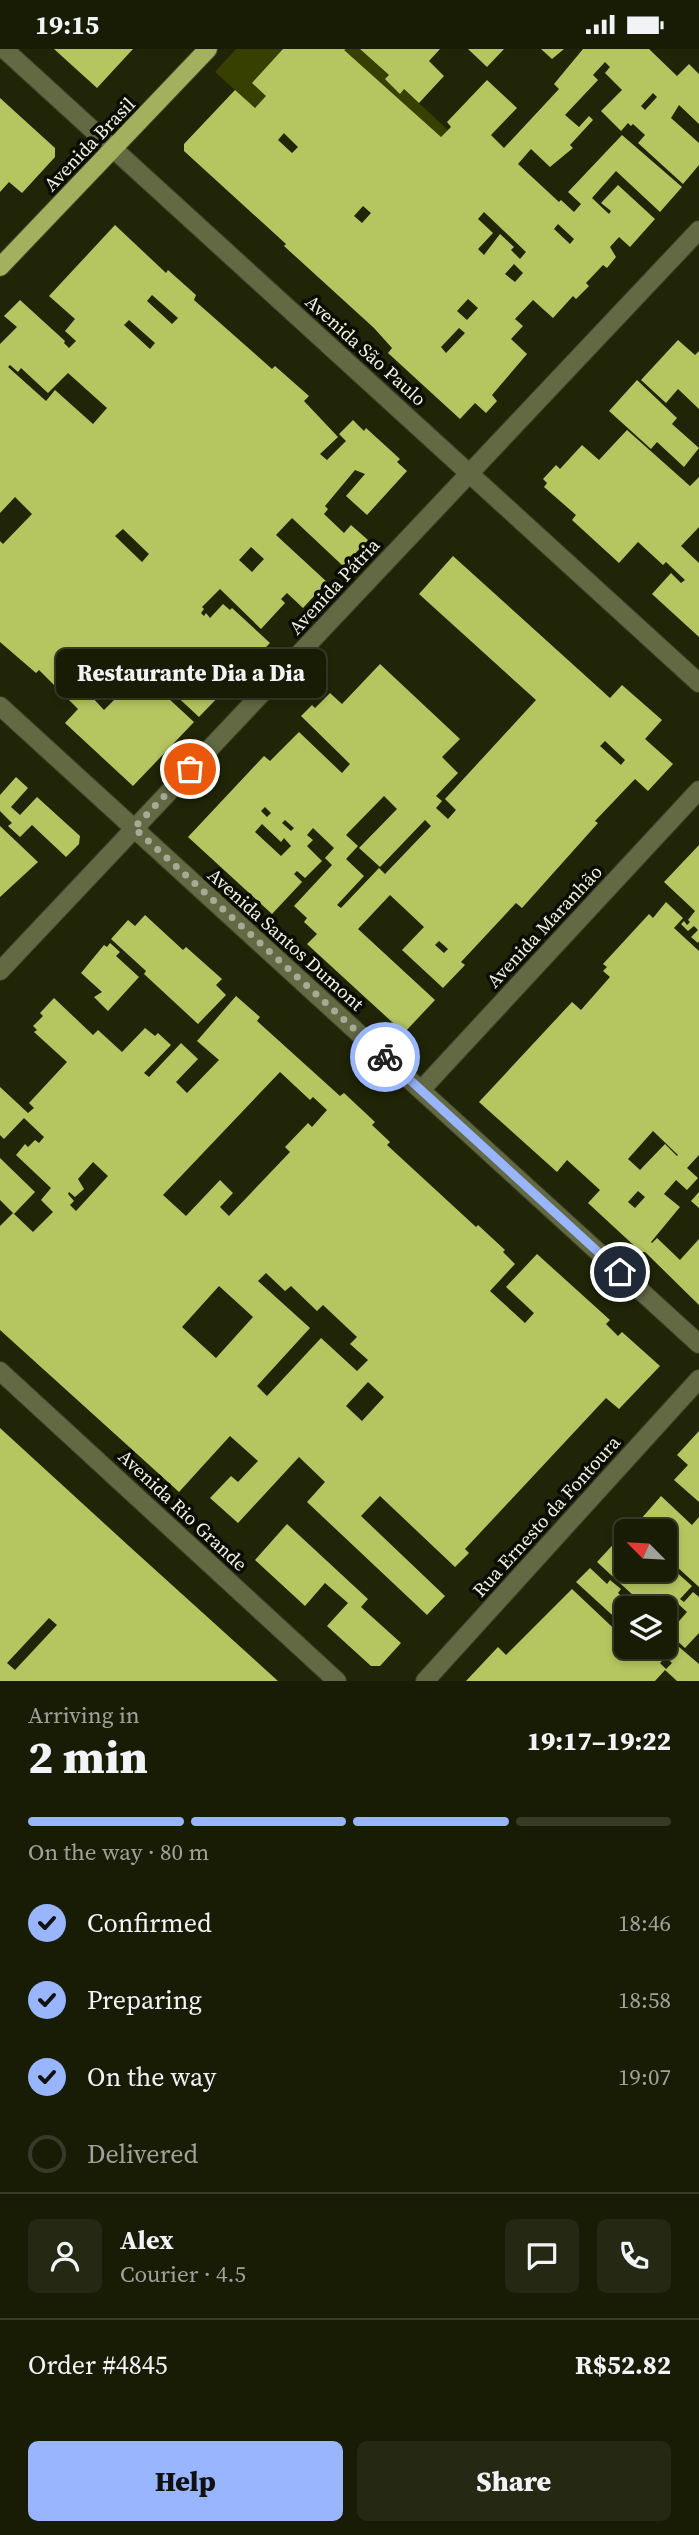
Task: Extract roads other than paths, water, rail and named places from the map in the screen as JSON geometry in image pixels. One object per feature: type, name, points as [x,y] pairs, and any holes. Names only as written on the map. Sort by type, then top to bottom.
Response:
[{"type":"main road","name":"Avenida Brasil","points":[[0,267],[208,49]]},
{"type":"street","name":"Avenida São Paulo","points":[[4,49],[699,683]]},
{"type":"street","name":"Avenida Pátria","points":[[0,971],[699,230]]},
{"type":"street","name":"Avenida Santos Dumont","points":[[0,706],[699,1344]]},
{"type":"street","name":"Avenida Maranhão","points":[[421,1090],[699,790]]},
{"type":"street","name":"Avenida Rio Grande","points":[[0,1371],[337,1681]]},
{"type":"street","name":"Rua Ernesto da Fontoura","points":[[425,1681],[699,1379]]},
{"type":"place","name":"Restaurante Dia a Dia","points":[[190,769]]}]
